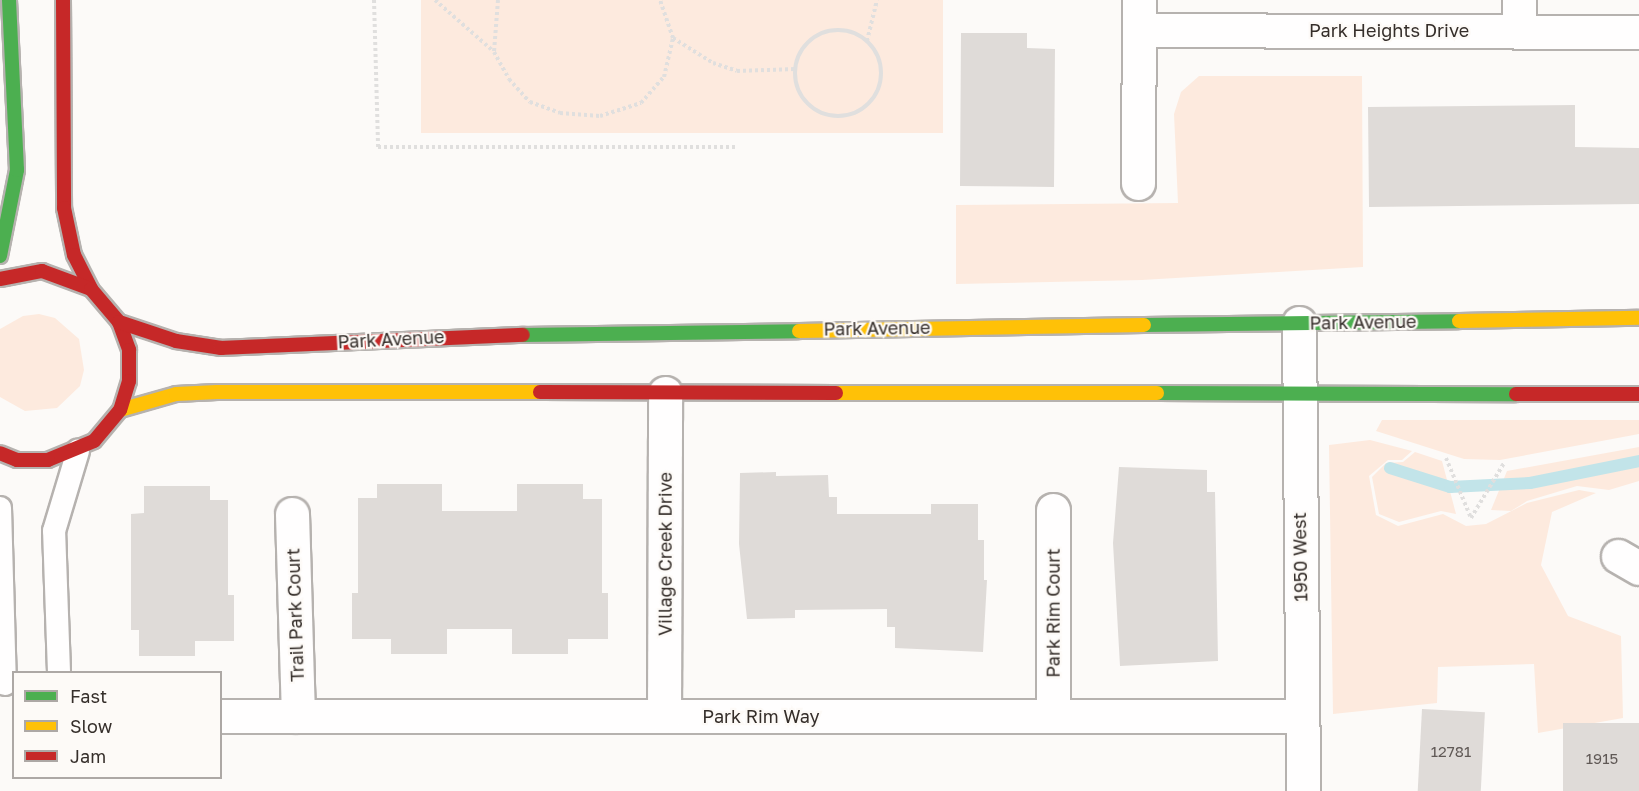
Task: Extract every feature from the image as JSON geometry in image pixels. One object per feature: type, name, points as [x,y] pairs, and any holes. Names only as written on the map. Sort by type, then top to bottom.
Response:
[{"type":"street","points":[[0,256],[17,170],[9,0]]},
{"type":"street","points":[[0,453],[17,460],[48,460],[78,451],[102,434],[120,410],[129,381],[129,350],[119,322],[91,289],[74,255],[64,208],[63,0]]},
{"type":"street","points":[[1138,183],[1139,15]]},
{"type":"street","name":"Park Heights Drive","points":[[1139,15],[1519,15],[1639,32]]},
{"type":"street","points":[[0,279],[42,271],[91,289]]},
{"type":"street","name":"Park Avenue","points":[[119,322],[176,341],[221,348],[458,336],[1639,318]]},
{"type":"street","name":"1950 West","points":[[1299,323],[1304,791]]},
{"type":"street","points":[[120,410],[176,394],[217,392],[1639,394]]},
{"type":"street","name":"Village Creek Drive","points":[[664,716],[665,393]]},
{"type":"street","name":"Park Rim Court","points":[[1053,510],[1053,716]]},
{"type":"street","name":"Trail Park Court","points":[[292,514],[298,716]]},
{"type":"street","name":"Park Rim Way","points":[[222,716],[1302,716]]},
{"type":"lane","points":[[59,671],[54,531],[78,451]]},
{"type":"lane","points":[[0,508],[6,684]]},
{"type":"path","points":[[374,0],[378,147],[738,147]]},
{"type":"path","points":[[435,0],[494,52],[509,80],[530,102],[560,113],[600,116],[641,103],[664,77],[673,38],[660,0]]},
{"type":"path","points":[[494,52],[498,0]]},
{"type":"path","points":[[867,41],[877,0]]},
{"type":"path","points":[[843,30],[867,41],[879,60],[880,81],[875,96],[853,114],[831,115],[811,106],[799,89],[795,69],[806,45],[816,36],[843,30]]},
{"type":"path","points":[[673,38],[713,63],[737,71],[795,69]]},
{"type":"path","points":[[1446,458],[1471,518],[1504,463]]},
{"type":"shaded area","points":[[421,0],[943,0],[943,133],[421,133]]},
{"type":"shaded area","points":[[1199,76],[1362,76],[1363,267],[1142,280],[956,284],[956,205],[1178,203],[1174,114],[1181,92]]},
{"type":"shaded area","points":[[39,314],[55,318],[79,339],[84,370],[80,386],[57,408],[25,411],[0,397],[0,329],[23,316]]},
{"type":"shaded area","points":[[1382,420],[1639,420],[1639,434],[1500,460],[1464,459],[1376,431]]},
{"type":"shaded area","points":[[1370,440],[1412,451],[1402,460],[1388,460],[1369,476],[1376,515],[1398,526],[1443,514],[1466,526],[1486,524],[1527,503],[1579,490],[1596,493],[1552,512],[1541,565],[1568,616],[1621,636],[1623,718],[1538,733],[1534,664],[1438,667],[1437,703],[1333,714],[1329,445]]},
{"type":"shaded area","points":[[1639,447],[1639,481],[1609,490],[1577,486],[1527,501],[1511,511],[1491,510],[1507,471]]},
{"type":"shaded area","points":[[1415,452],[1442,461],[1456,514],[1441,511],[1399,522],[1379,514],[1372,477],[1386,463],[1403,462]]},
{"type":"building","points":[[961,33],[1027,33],[1027,48],[1055,49],[1054,187],[960,186]]},
{"type":"building","points":[[1575,105],[1575,147],[1639,148],[1639,204],[1369,207],[1368,107]]},
{"type":"building","points":[[1119,467],[1207,470],[1207,492],[1215,492],[1218,661],[1120,666],[1113,543]]},
{"type":"building","points":[[776,472],[776,476],[828,475],[829,497],[837,497],[837,514],[931,514],[931,504],[978,504],[978,540],[984,540],[984,580],[987,580],[983,652],[895,648],[895,627],[887,627],[887,609],[795,610],[795,618],[747,619],[739,544],[740,473]]},
{"type":"building","points":[[377,484],[442,484],[442,511],[517,511],[517,484],[583,484],[583,499],[602,499],[602,593],[608,593],[608,639],[568,639],[568,654],[512,654],[512,629],[447,629],[447,654],[391,654],[391,639],[352,639],[352,593],[358,593],[358,498],[377,498]]},
{"type":"building","points":[[144,486],[210,486],[210,500],[228,500],[228,595],[234,595],[234,641],[195,641],[195,656],[139,656],[139,630],[131,630],[131,514],[144,513]]},
{"type":"building","points":[[1422,709],[1485,712],[1481,791],[1418,791]]},
{"type":"building","points":[[1563,723],[1639,723],[1639,791],[1563,791]]},
{"type":"waterway","points":[[1390,468],[1450,487],[1530,483],[1639,461]]},
{"type":"traffic: fast","points":[[0,256],[17,170],[9,0]]},
{"type":"traffic: fast","points":[[1144,325],[1459,321]]},
{"type":"traffic: fast","points":[[523,335],[799,331]]},
{"type":"traffic: fast","points":[[1157,393],[1516,394]]},
{"type":"traffic: slow","points":[[1459,321],[1639,318]]},
{"type":"traffic: slow","points":[[799,331],[1144,325]]},
{"type":"traffic: slow","points":[[120,410],[176,394],[217,392],[540,392]]},
{"type":"traffic: slow","points":[[836,393],[1157,393]]},
{"type":"traffic: jam","points":[[63,0],[64,208],[74,255],[91,289]]},
{"type":"traffic: jam","points":[[0,279],[42,271],[91,289],[119,322],[129,350],[129,381],[120,410],[94,441],[48,460],[17,460],[0,453]]},
{"type":"traffic: jam","points":[[119,322],[176,341],[221,348],[523,335]]},
{"type":"traffic: jam","points":[[540,392],[836,393]]},
{"type":"traffic: jam","points":[[1516,394],[1639,394]]}]
